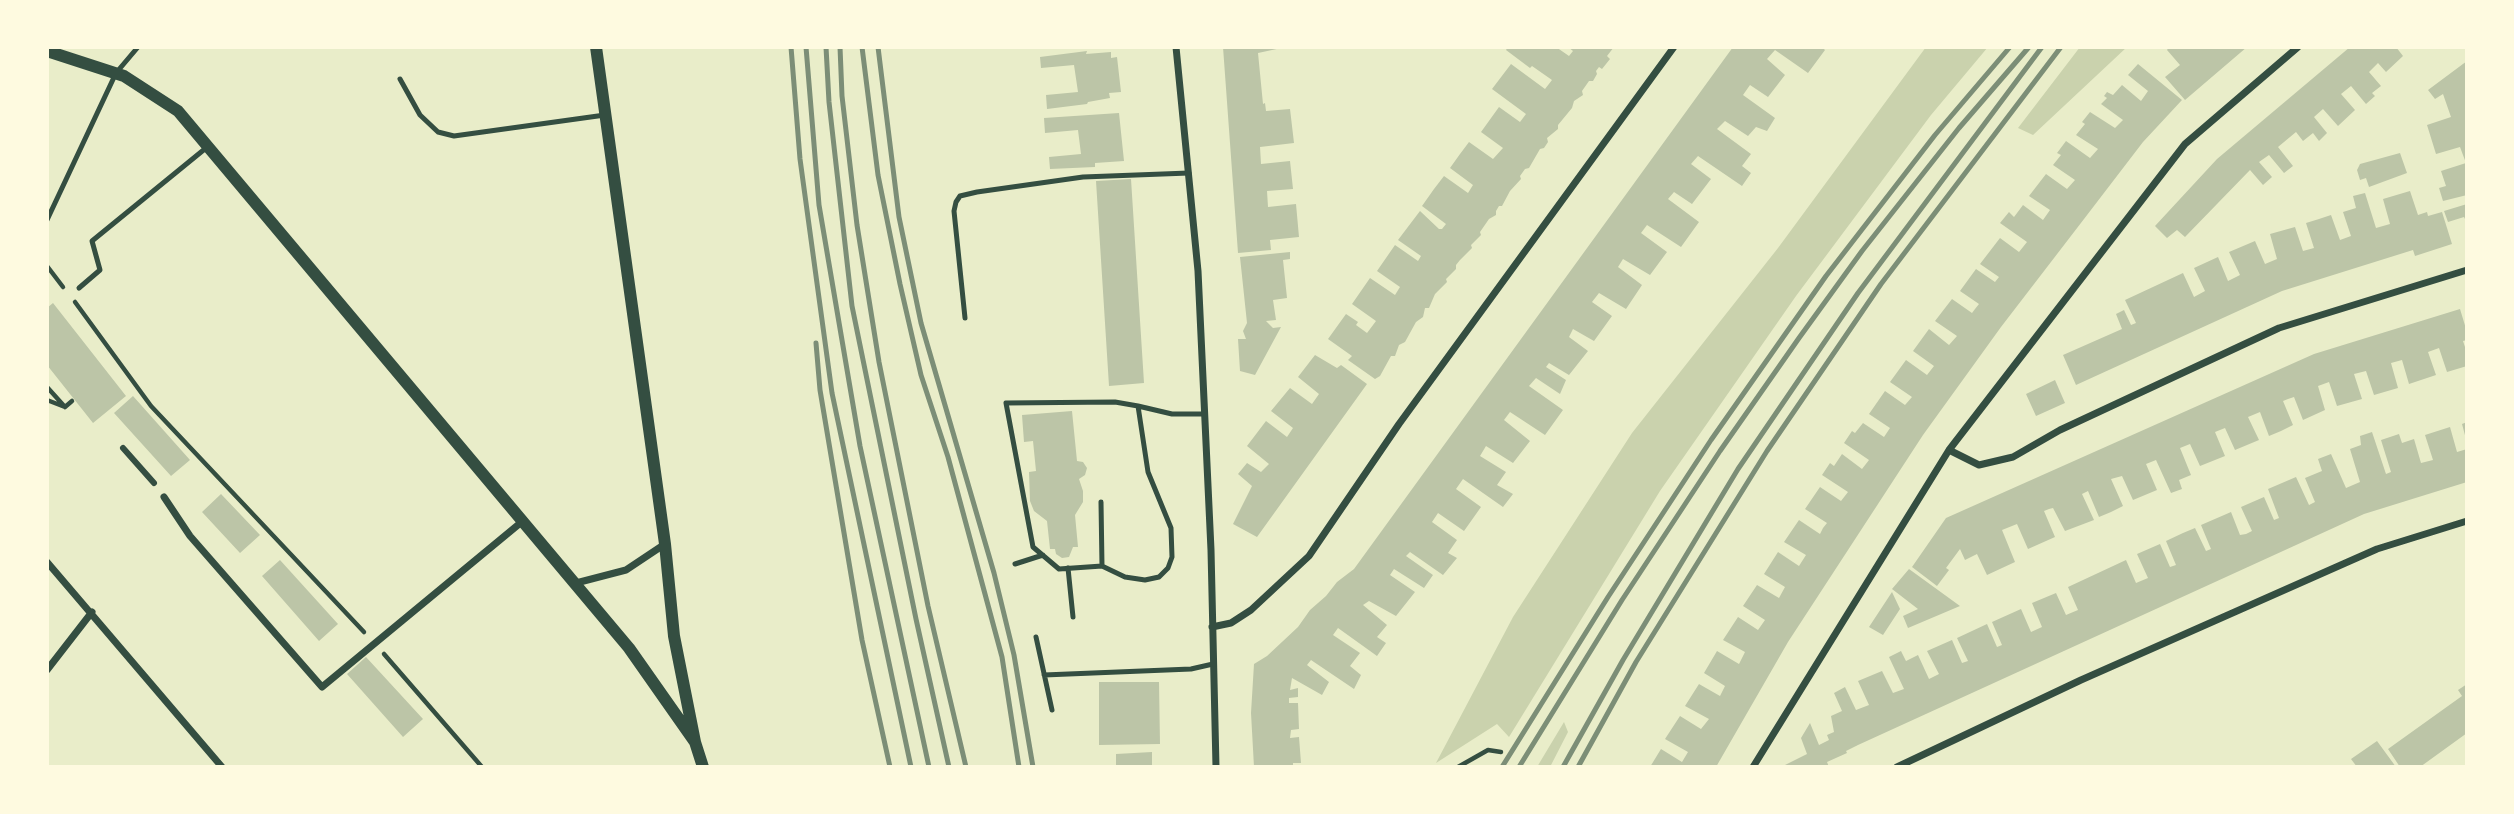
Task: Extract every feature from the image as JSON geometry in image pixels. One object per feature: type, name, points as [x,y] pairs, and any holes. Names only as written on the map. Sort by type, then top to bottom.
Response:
[{"type":"street","points":[[596,47],[665,544],[674,636],[695,742],[703,767]]},
{"type":"street","points":[[1176,47],[1198,271],[1216,767]]},
{"type":"street","points":[[1212,627],[1231,623],[1251,610],[1309,556],[1399,424],[1674,47]]},
{"type":"street","points":[[1753,767],[1949,450],[2185,144],[2298,47]]},
{"type":"street","points":[[47,51],[116,73],[178,111],[576,583],[629,648],[695,742]]},
{"type":"street","points":[[1949,450],[1979,465],[2013,457],[2060,430],[2279,328],[2467,270]]},
{"type":"street","points":[[123,448],[154,483]]},
{"type":"street","points":[[164,497],[190,536],[323,687],[524,520]]},
{"type":"street","points":[[1897,767],[2081,680],[2377,549],[2467,520]]},
{"type":"street","points":[[576,583],[626,570],[665,544]]},
{"type":"street","points":[[47,562],[222,767]]},
{"type":"street","points":[[47,670],[92,612]]},
{"type":"lane","points":[[47,220],[116,73],[138,47]]},
{"type":"lane","points":[[400,79],[420,114],[438,132],[454,136],[605,115]]},
{"type":"lane","points":[[79,288],[100,270],[92,241],[209,146]]},
{"type":"lane","points":[[965,318],[954,211],[960,196],[1083,177],[1189,173]]},
{"type":"lane","points":[[1138,406],[1148,472],[1171,527],[1172,556],[1164,573],[1152,579],[1125,577],[1102,566],[1059,569],[1033,547],[1006,403],[1087,401],[1138,406],[1172,414],[1205,414]]},
{"type":"lane","points":[[1101,502],[1102,566]]},
{"type":"lane","points":[[1015,564],[1043,555]]},
{"type":"lane","points":[[1068,568],[1073,617]]},
{"type":"lane","points":[[1036,637],[1052,709]]},
{"type":"lane","points":[[1044,675],[1191,669],[1213,664]]},
{"type":"path","points":[[47,266],[63,287]]},
{"type":"path","points":[[71,298],[152,406],[375,645],[482,767]]},
{"type":"path","points":[[47,387],[65,407]]},
{"type":"path","points":[[47,400],[65,407]]},
{"type":"path","points":[[65,407],[72,401]]},
{"type":"path","points":[[1458,767],[1488,750],[1501,752]]},
{"type":"green space","points":[[1926,47],[1988,47],[1931,115],[1796,296],[1660,491],[1509,737],[1497,724],[1436,763],[1513,617],[1632,433],[1778,248]]},
{"type":"green space","points":[[2080,47],[2127,47],[2033,135],[2018,128]]},
{"type":"green space","points":[[1564,722],[1568,732],[1550,767],[1537,767]]},
{"type":"building","points":[[1223,47],[1286,47],[1258,53],[1263,104],[1265,103],[1266,111],[1290,109],[1294,143],[1260,147],[1261,164],[1290,161],[1293,189],[1267,191],[1268,207],[1296,204],[1299,237],[1270,240],[1271,250],[1238,253]]},
{"type":"building","points":[[1508,47],[1556,47],[1569,56],[1573,51],[1568,47],[1614,47],[1607,56],[1610,59],[1602,69],[1599,67],[1596,71],[1593,81],[1589,81],[1582,91],[1583,95],[1574,101],[1558,129],[1547,138],[1548,142],[1544,148],[1540,149],[1529,168],[1525,169],[1521,179],[1502,206],[1499,206],[1496,215],[1489,219],[1480,232],[1481,235],[1471,245],[1472,248],[1435,294],[1429,308],[1425,308],[1423,317],[1416,322],[1405,342],[1399,345],[1395,356],[1391,356],[1380,376],[1375,379],[1348,360],[1352,356],[1328,339],[1346,314],[1358,322],[1356,325],[1367,333],[1376,321],[1352,304],[1370,278],[1395,295],[1400,287],[1377,271],[1395,245],[1418,261],[1421,256],[1398,240],[1420,211],[1439,229],[1446,224],[1422,206],[1434,189],[1444,176],[1468,193],[1473,185],[1450,168],[1460,154],[1469,142],[1493,159],[1503,148],[1481,132],[1499,107],[1520,122],[1526,114],[1492,89],[1511,64],[1545,89],[1552,80],[1506,50]]},
{"type":"building","points":[[1733,47],[1822,47],[1825,50],[1808,73],[1775,50],[1767,59],[1785,75],[1768,97],[1750,85],[1743,95],[1775,118],[1767,131],[1756,127],[1748,136],[1725,121],[1717,129],[1751,154],[1742,166],[1751,173],[1742,186],[1698,156],[1691,164],[1711,179],[1692,204],[1674,192],[1668,199],[1699,222],[1681,247],[1647,225],[1641,233],[1667,252],[1650,275],[1623,259],[1618,267],[1642,285],[1626,309],[1599,293],[1592,302],[1612,316],[1594,341],[1573,329],[1569,337],[1588,351],[1569,375],[1549,363],[1546,367],[1566,380],[1560,394],[1536,378],[1529,386],[1563,410],[1545,435],[1510,412],[1504,420],[1530,441],[1513,463],[1486,446],[1480,456],[1506,472],[1497,485],[1513,494],[1503,507],[1463,479],[1456,489],[1481,507],[1464,531],[1438,513],[1432,522],[1457,540],[1448,553],[1457,558],[1443,575],[1410,552],[1406,556],[1433,575],[1424,588],[1394,569],[1390,575],[1415,592],[1396,616],[1369,601],[1363,605],[1387,625],[1377,637],[1386,643],[1377,656],[1338,628],[1333,635],[1360,653],[1350,666],[1361,675],[1354,689],[1311,660],[1307,665],[1329,682],[1322,695],[1292,678],[1290,690],[1298,688],[1298,697],[1289,698],[1289,703],[1298,703],[1299,729],[1291,730],[1290,738],[1299,737],[1301,763],[1293,763],[1293,767],[1254,767],[1251,713],[1254,664],[1267,656],[1298,627],[1337,582],[1354,569]]},
{"type":"building","points":[[2169,47],[2247,47],[2185,100],[2165,77],[2180,65],[2167,50]]},
{"type":"building","points":[[2350,47],[2396,47],[2403,56],[2386,72],[2378,63],[2369,72],[2381,86],[2372,93],[2375,96],[2366,104],[2351,86],[2341,94],[2355,110],[2338,126],[2323,109],[2314,117],[2327,133],[2319,141],[2313,133],[2303,141],[2296,132],[2278,147],[2293,166],[2284,173],[2269,155],[2259,162],[2272,177],[2263,185],[2250,170],[2185,237],[2177,230],[2167,238],[2155,226],[2217,159]]},
{"type":"building","points":[[1087,51],[1086,54],[1111,52],[1111,58],[1117,57],[1121,92],[1109,93],[1110,98],[1087,104],[1047,109],[1046,95],[1078,92],[1074,65],[1041,68],[1040,57]]},
{"type":"building","points":[[2467,61],[2467,195],[2443,201],[2439,188],[2446,186],[2441,171],[2466,163],[2460,147],[2436,154],[2427,125],[2451,117],[2443,94],[2435,99],[2428,90]]},
{"type":"building","points":[[2138,64],[2182,100],[2143,142],[2001,327],[1923,435],[1788,642],[1716,767],[1650,767],[1661,749],[1682,762],[1688,752],[1665,739],[1680,716],[1701,729],[1709,719],[1685,706],[1699,684],[1720,696],[1725,686],[1704,673],[1717,651],[1739,664],[1745,652],[1723,640],[1738,617],[1758,630],[1765,620],[1743,606],[1757,585],[1779,598],[1785,587],[1764,574],[1778,552],[1799,566],[1806,555],[1784,542],[1799,520],[1820,534],[1827,523],[1805,509],[1820,487],[1841,501],[1848,492],[1822,475],[1830,463],[1834,466],[1842,454],[1862,469],[1869,460],[1844,443],[1852,431],[1855,433],[1863,423],[1884,437],[1890,428],[1869,414],[1885,391],[1905,405],[1912,397],[1890,382],[1906,360],[1927,375],[1934,366],[1913,351],[1929,329],[1949,345],[1957,336],[1935,321],[1952,299],[1972,313],[1979,304],[1960,291],[1976,269],[1995,282],[1999,277],[1980,264],[2000,238],[2019,252],[2027,242],[2000,223],[2009,212],[2014,217],[2023,205],[2043,220],[2050,210],[2029,196],[2046,174],[2067,189],[2075,180],[2053,165],[2061,155],[2057,153],[2066,141],[2090,158],[2098,149],[2076,135],[2090,112],[2115,128],[2123,120],[2101,104],[2107,98],[2104,96],[2107,92],[2113,95],[2122,85],[2141,101],[2148,91],[2128,75]]},
{"type":"building","points":[[1119,113],[1124,161],[1095,163],[1095,167],[1050,169],[1049,157],[1081,154],[1078,130],[1045,133],[1044,118]]},
{"type":"building","points":[[2400,153],[2407,173],[2369,187],[2366,178],[2360,180],[2357,170],[2360,164]]},
{"type":"building","points":[[1131,179],[1144,383],[1109,386],[1096,181]]},
{"type":"building","points":[[2410,191],[2418,215],[2427,212],[2428,216],[2442,212],[2452,244],[2415,256],[2413,250],[2282,291],[2076,385],[2063,355],[2122,329],[2116,314],[2124,310],[2131,325],[2136,323],[2125,300],[2183,273],[2194,297],[2205,291],[2194,268],[2218,257],[2228,281],[2240,275],[2229,252],[2255,241],[2265,264],[2277,259],[2270,234],[2295,227],[2303,251],[2314,248],[2306,223],[2331,215],[2340,240],[2351,236],[2343,212],[2356,208],[2353,196],[2365,193],[2376,228],[2390,224],[2383,199]]},
{"type":"building","points":[[2467,204],[2467,223],[2464,217],[2448,222],[2444,211]]},
{"type":"building","points":[[1290,252],[1290,259],[1283,260],[1287,298],[1273,300],[1276,320],[1266,321],[1273,328],[1281,327],[1255,375],[1240,371],[1238,339],[1246,339],[1243,331],[1247,323],[1240,257]]},
{"type":"building","points":[[53,303],[126,396],[93,423],[47,365],[47,308]]},
{"type":"building","points":[[2460,309],[2467,332],[2467,340],[2463,341],[2467,366],[2447,372],[2439,348],[2428,352],[2436,375],[2409,384],[2402,360],[2391,363],[2398,388],[2374,395],[2366,371],[2354,374],[2362,399],[2337,406],[2329,382],[2318,386],[2325,410],[2303,420],[2294,397],[2283,401],[2293,425],[2281,431],[2269,436],[2260,412],[2248,417],[2259,440],[2235,450],[2225,428],[2215,432],[2225,456],[2200,466],[2190,444],[2180,448],[2191,475],[2179,480],[2182,489],[2171,493],[2156,460],[2146,464],[2157,490],[2133,500],[2122,476],[2111,479],[2123,506],[2111,512],[2099,517],[2088,491],[2082,494],[2094,520],[2065,531],[2053,508],[2044,511],[2055,537],[2028,549],[2017,524],[2002,530],[2015,562],[1987,575],[1977,554],[1965,560],[1960,549],[1937,586],[1912,567],[1946,518],[2314,354]]},
{"type":"building","points":[[1315,355],[1337,368],[1341,365],[1367,384],[1257,537],[1233,524],[1252,486],[1238,474],[1247,463],[1261,472],[1269,464],[1247,446],[1266,421],[1287,437],[1293,428],[1271,411],[1290,388],[1312,404],[1319,394],[1298,377]]},
{"type":"building","points":[[2055,380],[2065,403],[2036,416],[2026,394]]},
{"type":"building","points":[[133,396],[190,460],[171,476],[114,413]]},
{"type":"building","points":[[1072,411],[1077,461],[1083,462],[1087,468],[1085,475],[1079,479],[1083,502],[1075,515],[1078,547],[1073,547],[1069,557],[1062,558],[1056,554],[1055,549],[1050,549],[1047,521],[1034,511],[1030,501],[1029,472],[1036,471],[1033,441],[1024,442],[1022,415]]},
{"type":"building","points":[[2467,422],[2467,439],[2466,439],[2462,424]]},
{"type":"building","points":[[2450,427],[2457,452],[2467,449],[2467,482],[2364,514],[1858,745],[1827,762],[1829,767],[1786,767],[1785,765],[1807,754],[1801,738],[1810,723],[1819,745],[1829,740],[1827,735],[1834,732],[1831,716],[1842,711],[1834,693],[1845,687],[1856,710],[1869,705],[1858,681],[1882,671],[1893,693],[1904,689],[1889,657],[1901,651],[1906,661],[1918,655],[1929,679],[1939,674],[1927,651],[1952,640],[1962,663],[1968,661],[1957,638],[1987,624],[1997,647],[2002,645],[1992,622],[2021,609],[2031,632],[2042,627],[2032,603],[2056,593],[2066,615],[2078,610],[2068,587],[2126,560],[2136,583],[2148,578],[2137,554],[2160,544],[2170,567],[2176,565],[2166,541],[2195,528],[2206,551],[2211,549],[2201,525],[2231,512],[2240,535],[2246,534],[2252,531],[2241,507],[2264,497],[2274,520],[2279,518],[2268,489],[2296,477],[2309,505],[2315,502],[2305,478],[2322,471],[2318,459],[2331,454],[2346,488],[2360,482],[2350,449],[2361,445],[2360,436],[2372,432],[2386,474],[2391,472],[2381,440],[2399,434],[2402,443],[2414,439],[2421,463],[2433,460],[2425,435]]},
{"type":"building","points":[[221,494],[260,535],[240,553],[202,512]]},
{"type":"building","points":[[280,560],[338,624],[319,641],[262,576]]},
{"type":"building","points":[[1909,569],[1960,606],[1908,628],[1903,616],[1918,609],[1892,589]]},
{"type":"building","points":[[1892,592],[1900,609],[1883,635],[1869,627]]},
{"type":"building","points":[[366,657],[423,719],[403,737],[347,674]]},
{"type":"building","points":[[1099,682],[1159,682],[1160,744],[1099,745]]},
{"type":"building","points":[[2467,684],[2467,733],[2420,767],[2400,767],[2388,749],[2462,696],[2458,690]]},
{"type":"building","points":[[2377,741],[2396,767],[2357,767],[2351,759]]},
{"type":"building","points":[[1152,752],[1152,767],[1116,767],[1116,754]]},
{"type":"railway","points":[[791,47],[800,159],[832,393],[911,767]]},
{"type":"railway","points":[[806,47],[819,205],[860,446],[929,767]]},
{"type":"railway","points":[[826,47],[829,102],[852,306],[949,767]]},
{"type":"railway","points":[[840,47],[842,96],[857,225],[879,362],[928,606],[966,767]]},
{"type":"railway","points":[[862,47],[878,175],[900,284],[921,375],[948,457],[1002,657],[1019,767]]},
{"type":"railway","points":[[878,47],[899,217],[921,323],[994,573],[1014,655],[1033,767]]},
{"type":"railway","points":[[1502,767],[1608,597],[1711,440],[1826,276],[1935,135],[2010,47]]},
{"type":"railway","points":[[1519,767],[1622,600],[1720,451],[1799,338],[1862,251],[1959,128],[2029,47]]},
{"type":"railway","points":[[1563,767],[1623,660],[1738,469],[1858,293],[2042,47]]},
{"type":"railway","points":[[1578,767],[1636,662],[1767,451],[1881,284],[2061,47]]},
{"type":"railway","points":[[816,343],[820,390],[862,640],[890,767]]}]
